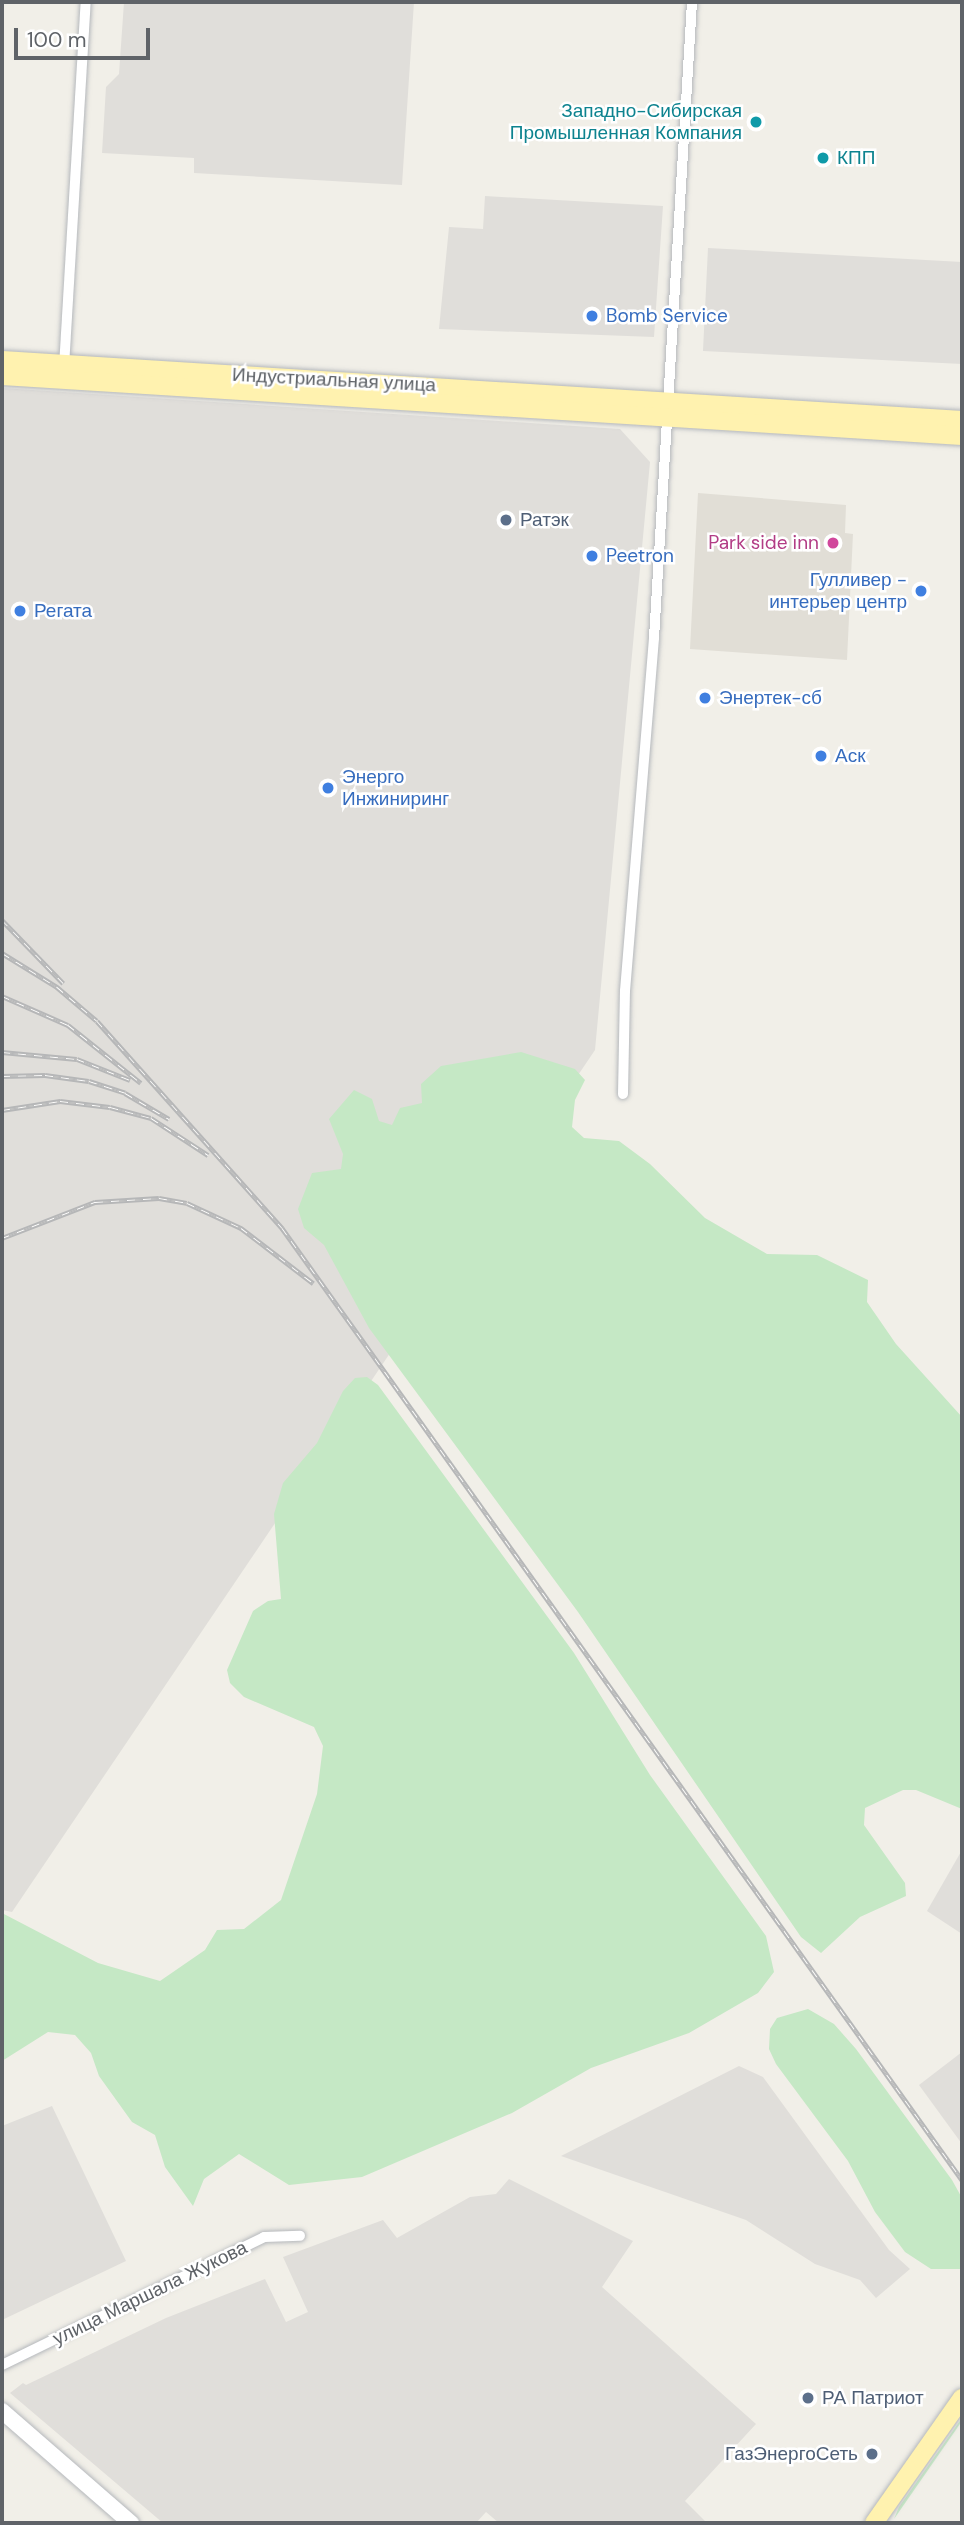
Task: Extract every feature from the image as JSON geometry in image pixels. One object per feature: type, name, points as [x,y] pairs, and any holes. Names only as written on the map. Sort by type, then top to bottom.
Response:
[{"type":"main road","name":"Индустриальная улица","points":[[2,360],[63,372]]},
{"type":"main road","name":"Индустриальная улица","points":[[2,376],[63,372],[667,409],[962,420]]},
{"type":"main road","name":"Индустриальная улица","points":[[667,409],[962,436]]},
{"type":"main road","points":[[874,2523],[962,2398]]},
{"type":"main road","points":[[2,2411],[131,2523]]},
{"type":"street","points":[[63,372],[86,2]]},
{"type":"street","points":[[623,1094],[625,991],[654,638],[692,2]]},
{"type":"street","name":"улица Маршала Жукова","points":[[2,2365],[264,2237],[300,2236]]},
{"type":"shaded area","points":[[124,2],[414,2],[402,185],[194,173],[194,158],[102,153],[106,87],[119,74]]},
{"type":"shaded area","points":[[485,196],[663,206],[654,337],[439,329],[449,227],[483,229]]},
{"type":"shaded area","points":[[708,248],[962,262],[962,364],[703,351]]},
{"type":"shaded area","points":[[2,388],[620,429],[650,462],[595,1050],[12,1912],[2,1910]]},
{"type":"shaded area","points":[[698,493],[846,505],[845,533],[853,534],[847,660],[690,649]]},
{"type":"shaded area","points":[[962,1850],[962,1934],[927,1911]]},
{"type":"shaded area","points":[[962,2052],[962,2144],[919,2085]]},
{"type":"shaded area","points":[[739,2066],[763,2077],[889,2250],[910,2269],[876,2298],[860,2280],[815,2264],[746,2220],[561,2156]]},
{"type":"shaded area","points":[[52,2106],[126,2261],[2,2320],[2,2126]]},
{"type":"shaded area","points":[[509,2179],[633,2241],[602,2287],[756,2424],[685,2501],[707,2523],[499,2523],[486,2512],[476,2523],[163,2523],[10,2393],[23,2383],[26,2385],[166,2318],[265,2279],[286,2322],[308,2312],[283,2257],[383,2220],[397,2238],[470,2197],[496,2194]]},
{"type":"green space","points":[[521,1052],[575,1069],[585,1080],[575,1100],[572,1127],[584,1138],[619,1141],[650,1164],[705,1218],[767,1254],[817,1255],[868,1280],[867,1302],[896,1344],[962,1417],[962,1809],[916,1790],[903,1790],[865,1808],[864,1825],[905,1883],[906,1896],[860,1917],[821,1953],[801,1937],[578,1612],[369,1328],[324,1245],[304,1228],[298,1209],[312,1173],[341,1169],[343,1154],[329,1119],[354,1090],[372,1099],[379,1121],[392,1125],[400,1108],[422,1103],[421,1084],[441,1066]]},
{"type":"green space","points":[[367,1377],[378,1385],[574,1653],[650,1775],[766,1936],[774,1972],[758,1993],[689,2033],[591,2068],[512,2113],[362,2177],[289,2185],[239,2154],[204,2179],[193,2206],[165,2167],[155,2135],[132,2122],[99,2076],[91,2053],[75,2035],[48,2032],[2,2061],[2,1913],[98,1963],[160,1981],[205,1950],[217,1930],[244,1929],[281,1900],[317,1794],[323,1746],[314,1727],[244,1697],[230,1683],[227,1670],[253,1611],[268,1601],[281,1599],[274,1514],[283,1483],[317,1443],[343,1391],[355,1378]]},
{"type":"green space","points":[[808,2009],[834,2024],[856,2049],[952,2180],[962,2198],[962,2269],[931,2269],[905,2252],[875,2212],[848,2161],[776,2064],[769,2049],[770,2029],[777,2018]]},
{"type":"green space","points":[[962,2418],[962,2421],[894,2519],[899,2507]]},
{"type":"railway","points":[[2,920],[63,983]]},
{"type":"railway","points":[[2,953],[57,987],[97,1021],[282,1228],[962,2180]]},
{"type":"railway","points":[[2,996],[68,1025],[141,1083]]},
{"type":"railway","points":[[2,1052],[77,1059],[130,1080]]},
{"type":"railway","points":[[2,1076],[45,1075],[89,1081],[125,1093],[169,1119]]},
{"type":"railway","points":[[2,1110],[60,1101],[110,1107],[151,1118],[208,1155]]},
{"type":"railway","points":[[2,1238],[95,1202],[159,1198],[187,1203],[241,1228],[313,1283]]},
{"type":"place","name":"Западно-Сибирская Промышленная Компания","points":[[756,122]]},
{"type":"place","name":"КПП","points":[[823,158]]},
{"type":"place","name":"Bomb Service","points":[[592,316]]},
{"type":"place","name":"Ратэк","points":[[506,520]]},
{"type":"place","name":"Park side inn","points":[[833,543]]},
{"type":"place","name":"Peetron","points":[[592,556]]},
{"type":"place","name":"Гулливер - интерьер центр","points":[[921,591]]},
{"type":"place","name":"Регата","points":[[20,611]]},
{"type":"place","name":"Энертек-сб","points":[[705,698]]},
{"type":"place","name":"Аск","points":[[821,756]]},
{"type":"place","name":"Энерго Инжиниринг","points":[[328,788]]},
{"type":"place","name":"РА Патриот","points":[[808,2398]]},
{"type":"place","name":"ГазЭнергоСеть","points":[[872,2454]]}]
